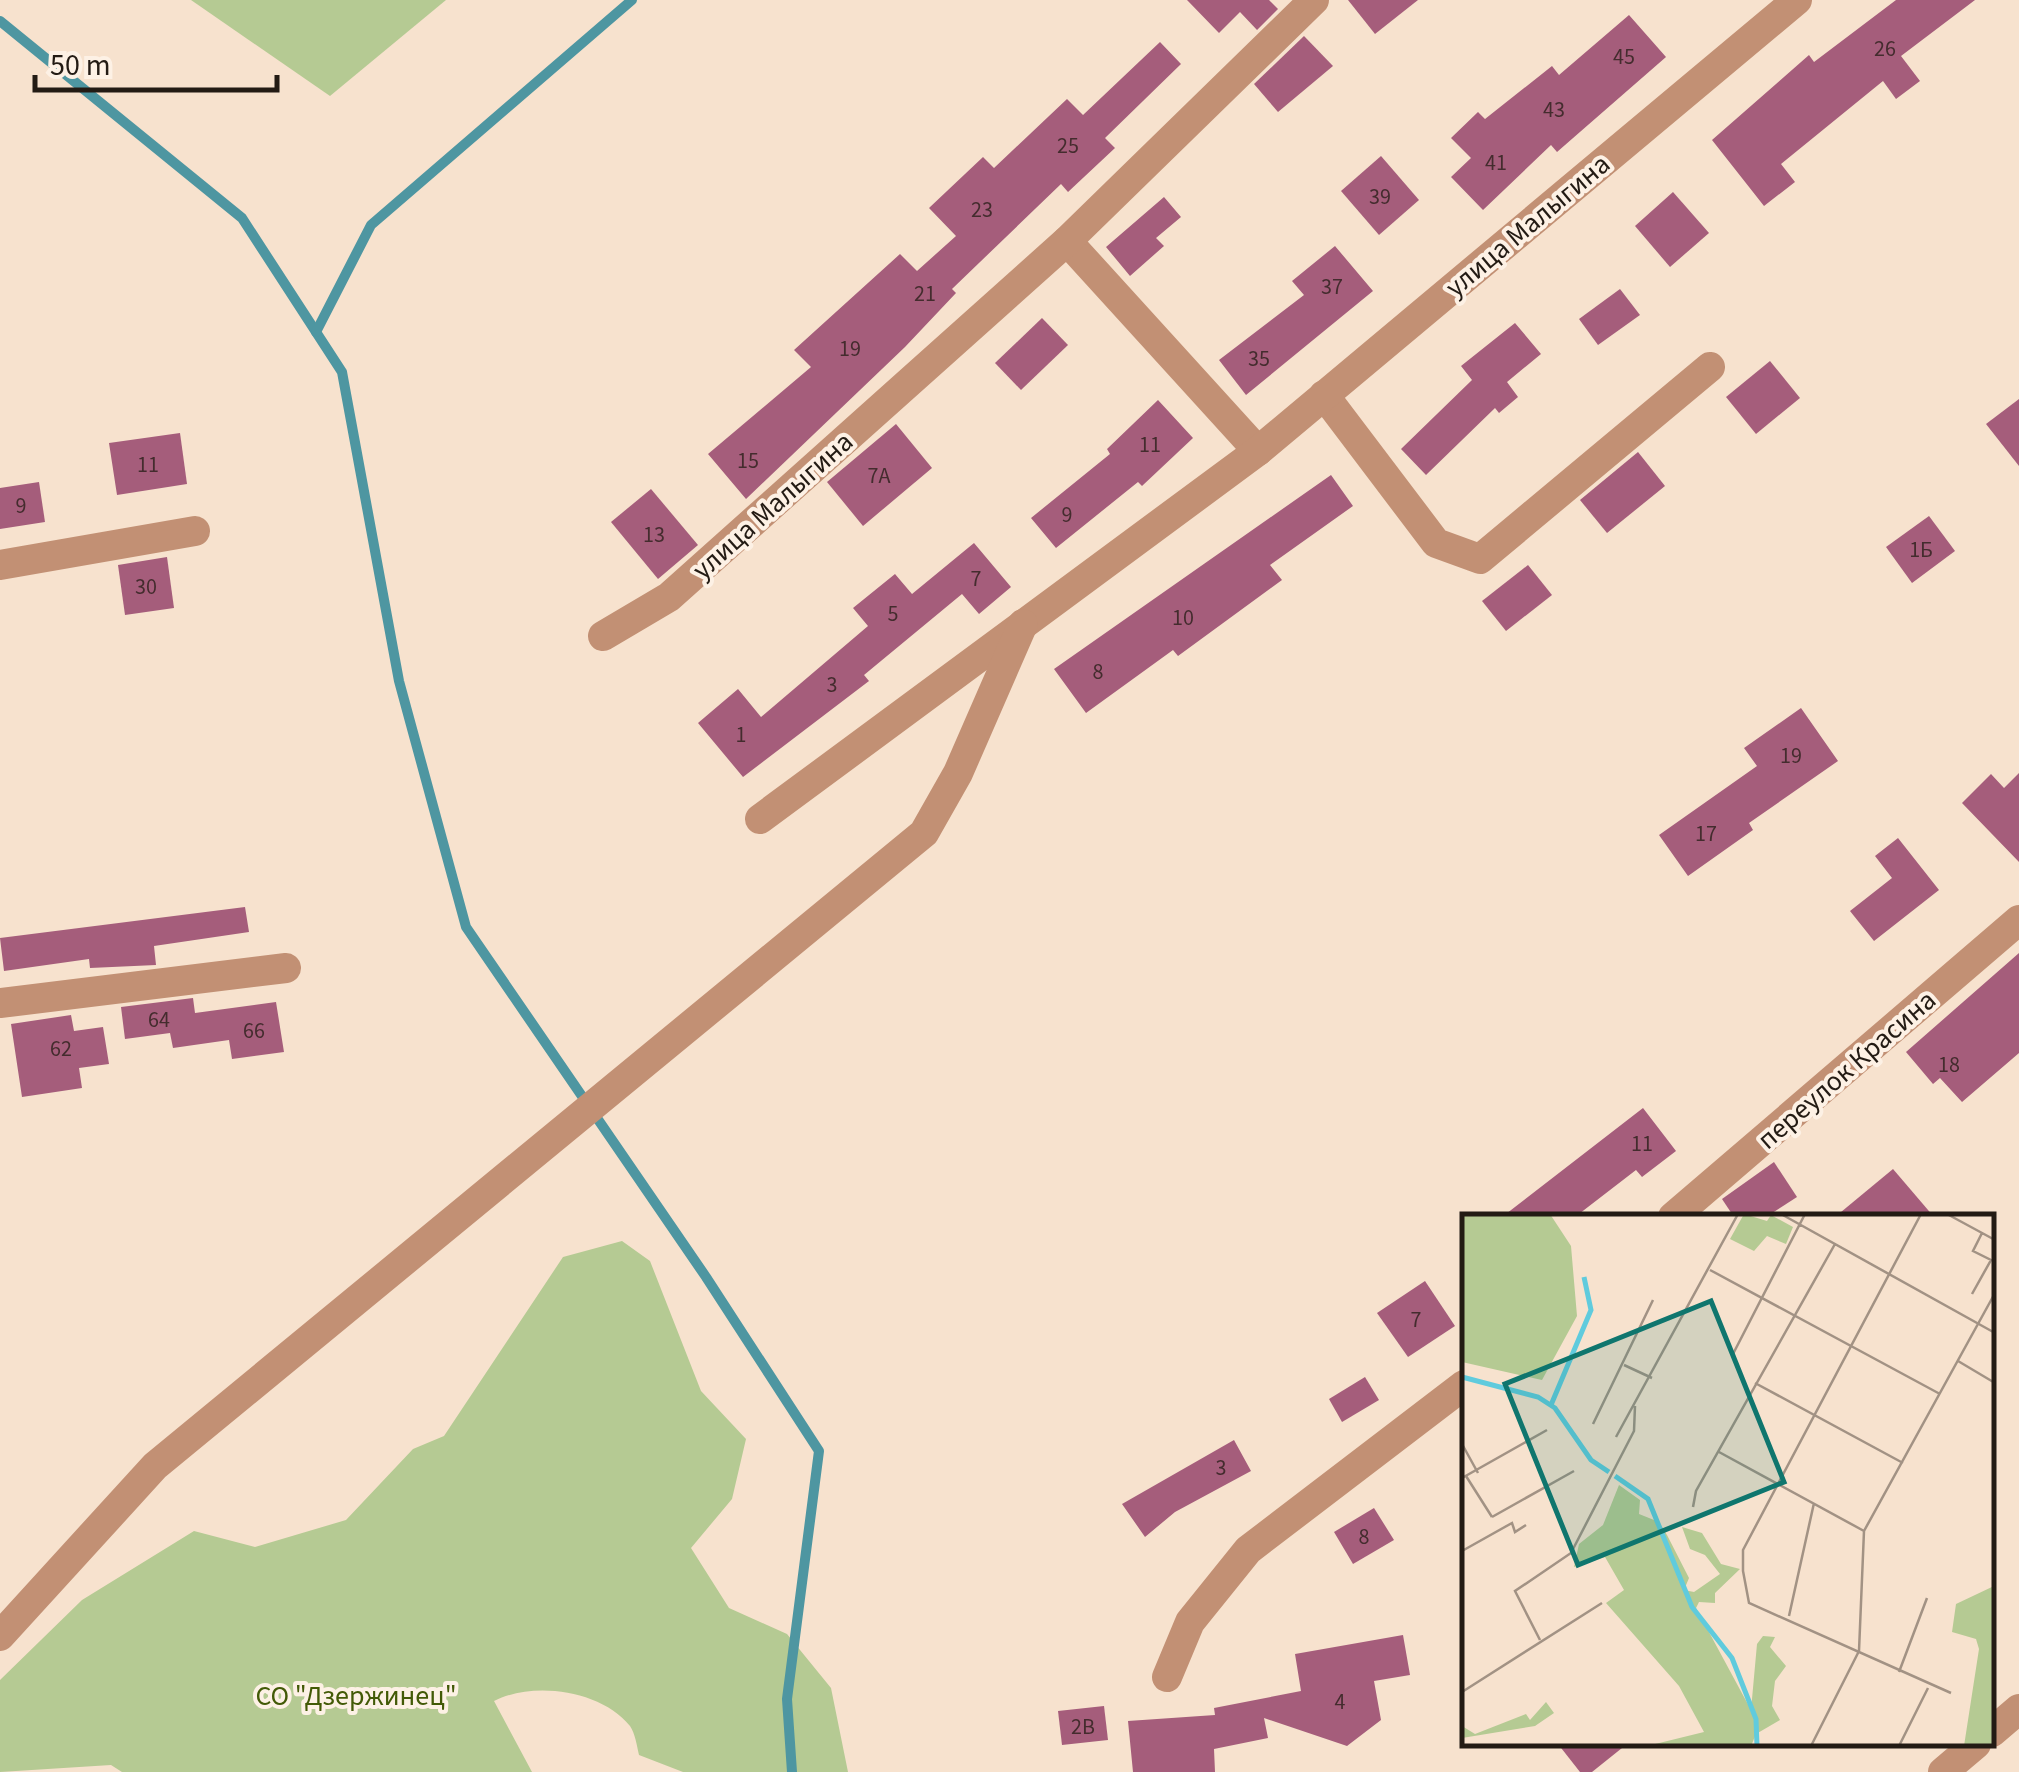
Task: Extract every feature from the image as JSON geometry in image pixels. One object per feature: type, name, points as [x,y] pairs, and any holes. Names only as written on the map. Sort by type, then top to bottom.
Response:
[{"type":"street","name":"улица Малыгина","points":[[603,636],[669,596],[1067,242],[1314,0]]},
{"type":"street","name":"улица Малыгина","points":[[760,819],[1258,451],[1797,0]]},
{"type":"street","points":[[1067,242],[1258,451]]},
{"type":"street","points":[[1324,395],[1436,543],[1480,558],[1710,367]]},
{"type":"street","points":[[0,565],[195,531]]},
{"type":"street","name":"улица Малыгина","points":[[0,1636],[155,1466],[924,833],[958,772],[1023,624]]},
{"type":"street","name":"переулок Красина","points":[[1676,1214],[2019,920]]},
{"type":"street","points":[[0,1003],[286,968]]},
{"type":"street","points":[[1167,1677],[1190,1622],[1248,1550],[1462,1387]]},
{"type":"street","points":[[1994,1730],[2019,1708]]},
{"type":"street","points":[[1943,1764],[1971,1747]]},
{"type":"green space","points":[[191,0],[446,0],[330,96]]},
{"type":"green space","name":"СО \"Дзержинец\"","points":[[622,1241],[650,1261],[701,1391],[746,1439],[732,1499],[691,1548],[729,1608],[787,1634],[831,1688],[848,1772],[683,1772],[639,1755],[630,1726],[602,1704],[566,1692],[528,1691],[494,1701],[532,1772],[122,1772],[111,1765],[0,1772],[0,1680],[82,1600],[194,1531],[255,1547],[346,1520],[413,1449],[444,1436],[563,1257]]},
{"type":"building","points":[[1187,0],[1269,0],[1278,9],[1257,30],[1240,12],[1219,33]]},
{"type":"building","points":[[1348,0],[1418,0],[1375,34]]},
{"type":"building","points":[[1896,0],[1975,0],[1901,56],[1920,81],[1896,99],[1883,81],[1781,164],[1795,182],[1764,206],[1712,140],[1809,55],[1814,62]]},
{"type":"building","points":[[1629,15],[1666,57],[1557,152],[1551,145],[1483,210],[1451,177],[1471,158],[1451,138],[1478,112],[1485,119],[1552,66],[1559,75]]},
{"type":"building","points":[[1304,36],[1333,66],[1278,112],[1254,84]]},
{"type":"building","points":[[1160,42],[1181,64],[1105,138],[1115,148],[1068,192],[1061,184],[952,289],[956,293],[905,347],[746,499],[708,454],[811,367],[794,350],[900,254],[917,271],[956,236],[929,208],[983,157],[994,168],[1067,99],[1083,115]]},
{"type":"building","points":[[1381,156],[1419,200],[1379,235],[1341,191]]},
{"type":"building","points":[[1673,192],[1709,233],[1670,267],[1635,226]]},
{"type":"building","points":[[1164,197],[1181,217],[1156,238],[1164,246],[1130,276],[1106,247]]},
{"type":"building","points":[[1335,246],[1373,291],[1246,395],[1219,360],[1304,295],[1292,281]]},
{"type":"building","points":[[1620,289],[1640,315],[1598,345],[1579,319]]},
{"type":"building","points":[[1042,318],[1068,345],[1021,390],[995,363]]},
{"type":"building","points":[[1515,323],[1541,354],[1507,382],[1518,397],[1499,413],[1495,408],[1426,475],[1401,449],[1472,380],[1461,366]]},
{"type":"building","points":[[1770,361],[1800,398],[1756,434],[1726,397]]},
{"type":"building","points":[[2019,399],[2019,466],[1986,424]]},
{"type":"building","points":[[1158,400],[1193,438],[1142,486],[1138,482],[1056,548],[1031,518],[1110,454],[1107,449]]},
{"type":"building","points":[[896,424],[932,468],[863,526],[827,482]]},
{"type":"building","points":[[180,433],[187,484],[117,495],[109,443]]},
{"type":"building","points":[[1638,452],[1665,486],[1607,533],[1580,500]]},
{"type":"building","points":[[1331,475],[1353,506],[1270,565],[1282,580],[1178,656],[1173,650],[1086,713],[1054,669]]},
{"type":"building","points":[[39,482],[45,522],[0,529],[0,488]]},
{"type":"building","points":[[651,489],[698,545],[658,579],[611,522]]},
{"type":"building","points":[[1929,516],[1955,551],[1912,583],[1886,547]]},
{"type":"building","points":[[974,543],[1011,587],[979,614],[962,594],[864,675],[869,681],[743,777],[698,723],[738,689],[761,717],[868,626],[853,608],[895,574],[912,594]]},
{"type":"building","points":[[167,557],[174,608],[125,615],[118,565]]},
{"type":"building","points":[[1528,565],[1552,595],[1506,631],[1482,601]]},
{"type":"building","points":[[1801,708],[1838,761],[1749,823],[1753,830],[1688,876],[1659,835],[1757,766],[1744,748]]},
{"type":"building","points":[[2019,773],[2019,862],[1962,803],[1991,774],[2004,788]]},
{"type":"building","points":[[1898,838],[1939,890],[1874,941],[1850,911],[1892,878],[1875,856]]},
{"type":"building","points":[[245,907],[249,932],[154,946],[156,965],[90,968],[89,959],[4,971],[0,938]]},
{"type":"building","points":[[2019,953],[2019,1053],[1962,1102],[1940,1078],[1933,1084],[1906,1052]]},
{"type":"building","points":[[193,998],[195,1013],[276,1002],[284,1052],[232,1059],[229,1040],[173,1048],[170,1033],[125,1039],[121,1007]]},
{"type":"building","points":[[71,1015],[74,1031],[103,1027],[109,1064],[79,1068],[82,1088],[22,1097],[11,1024]]},
{"type":"building","points":[[1643,1108],[1676,1151],[1642,1177],[1636,1170],[1579,1214],[1506,1214]]},
{"type":"building","points":[[1774,1162],[1797,1197],[1771,1214],[1732,1214],[1722,1199]]},
{"type":"building","points":[[1893,1169],[1931,1214],[1839,1214]]},
{"type":"building","points":[[1425,1281],[1455,1326],[1408,1357],[1377,1313]]},
{"type":"building","points":[[1365,1377],[1379,1400],[1342,1422],[1329,1399]]},
{"type":"building","points":[[1234,1440],[1251,1471],[1175,1512],[1145,1537],[1122,1504]]},
{"type":"building","points":[[1374,1508],[1394,1540],[1353,1564],[1334,1532]]},
{"type":"building","points":[[1403,1635],[1410,1675],[1374,1681],[1381,1720],[1347,1746],[1264,1718],[1268,1738],[1214,1749],[1215,1772],[1133,1772],[1128,1721],[1215,1715],[1214,1708],[1301,1691],[1295,1654]]},
{"type":"building","points":[[1104,1706],[1108,1740],[1062,1745],[1058,1711]]},
{"type":"building","points":[[1560,1747],[1623,1747],[1592,1772],[1580,1772]]},
{"type":"waterway","points":[[316,332],[371,225],[632,0]]},
{"type":"waterway","points":[[0,21],[242,218],[342,372],[399,681],[466,927],[706,1277],[819,1451],[787,1699],[792,1772]]}]
